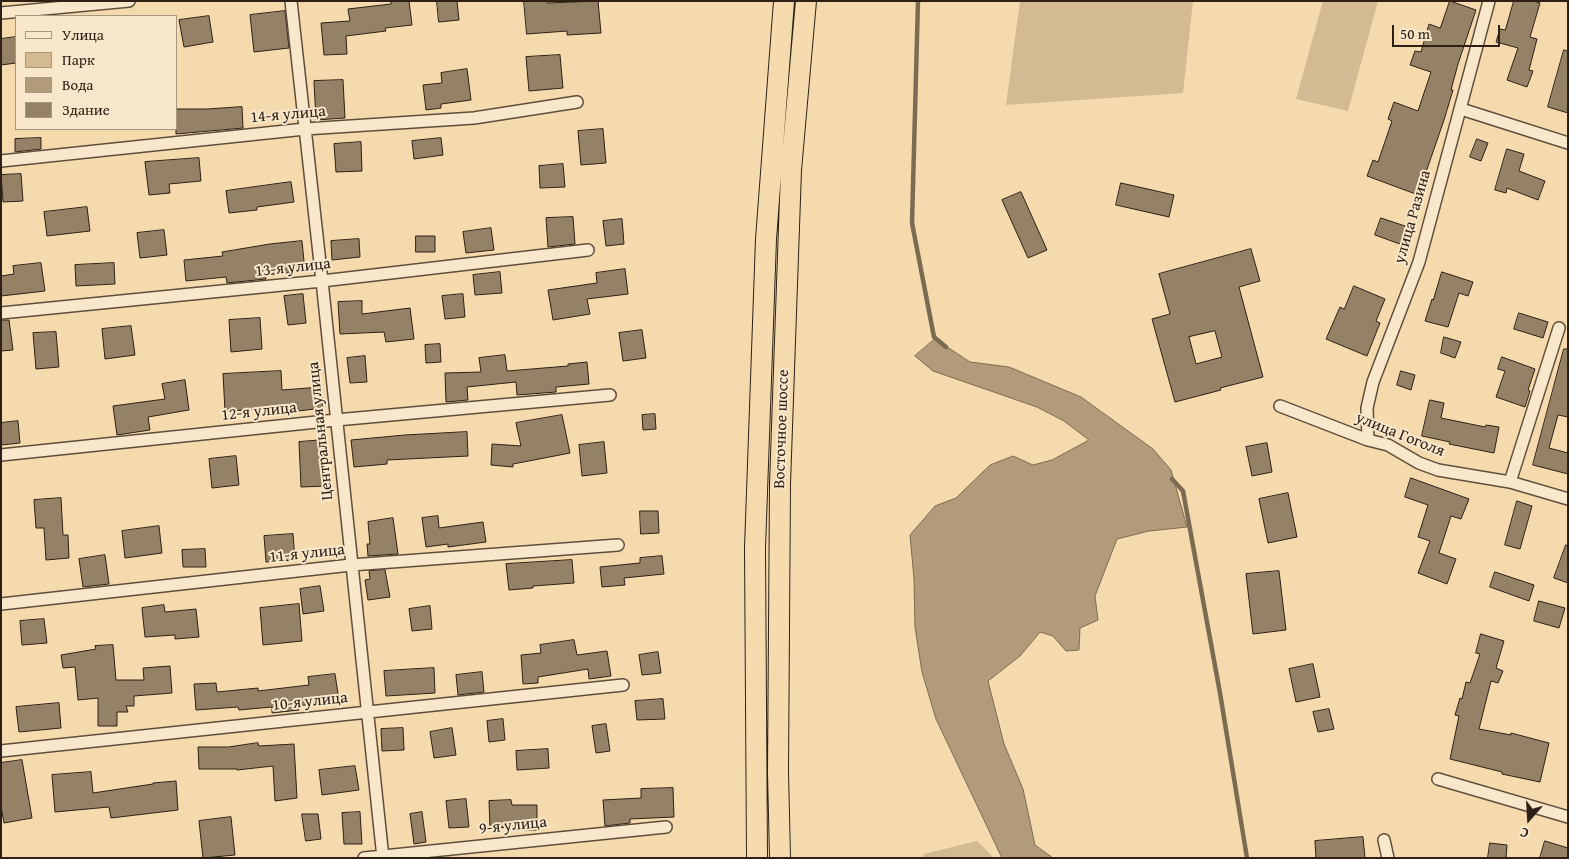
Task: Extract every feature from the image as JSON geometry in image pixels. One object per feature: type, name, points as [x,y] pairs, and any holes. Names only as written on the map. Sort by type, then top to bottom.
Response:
[{"type":"highway","name":"Восточное шоссе","points":[[757,858],[755,548],[766,239],[784,1]]},
{"type":"highway","name":"Восточное шоссе","points":[[780,858],[778,772],[780,484],[791,170],[806,1]]},
{"type":"street","points":[[1,13],[129,1]]},
{"type":"street","name":"Центральная улица","points":[[291,1],[383,857]]},
{"type":"street","name":"улица Разина","points":[[1368,440],[1367,408],[1373,382],[1418,262],[1489,1]]},
{"type":"street","name":"14-я улица","points":[[1,161],[305,129],[474,118],[577,102]]},
{"type":"street","points":[[1460,109],[1568,143]]},
{"type":"street","name":"13-я улица","points":[[1,313],[322,281],[588,250]]},
{"type":"street","points":[[1510,482],[1559,328]]},
{"type":"street","name":"12-я улица","points":[[1,455],[336,420],[610,395]]},
{"type":"street","name":"улица Гоголя","points":[[1280,406],[1368,440],[1388,445],[1419,464],[1438,470],[1510,482],[1568,499]]},
{"type":"street","name":"11-я улица","points":[[1,604],[351,565],[618,544]]},
{"type":"street","name":"10-я улица","points":[[1,751],[623,685]]},
{"type":"street","points":[[1438,779],[1568,816]]},
{"type":"street","name":"9-я улица","points":[[364,858],[666,827]]},
{"type":"street","points":[[1384,840],[1388,858]]},
{"type":"green space","points":[[1020,1],[1193,1],[1183,93],[1006,105]]},
{"type":"green space","points":[[1323,1],[1378,1],[1348,111],[1296,99]]},
{"type":"green space","points":[[977,841],[994,858],[922,858],[924,854]]},
{"type":"water","points":[[935,339],[970,362],[1009,367],[1081,397],[1153,449],[1171,470],[1187,527],[1149,531],[1117,539],[1095,596],[1098,620],[1080,628],[1079,650],[1066,651],[1053,636],[1040,632],[1020,656],[988,681],[1004,744],[1023,789],[1035,845],[1053,858],[1002,858],[936,719],[922,672],[915,627],[914,579],[910,535],[935,506],[956,498],[990,465],[1013,456],[1033,465],[1052,460],[1089,440],[1064,421],[1037,407],[933,371],[915,356]]},
{"type":"building","points":[[391,1],[409,1],[412,25],[385,28],[386,31],[346,36],[347,54],[324,55],[321,23],[350,21],[348,9],[391,4]]},
{"type":"building","points":[[437,1],[457,1],[459,20],[439,22]]},
{"type":"building","points":[[524,1],[547,1],[547,3],[598,1],[601,33],[567,35],[567,31],[527,34]]},
{"type":"building","points":[[1450,1],[1476,10],[1458,64],[1444,120],[1424,178],[1427,179],[1421,196],[1367,176],[1373,160],[1378,162],[1392,121],[1388,119],[1394,102],[1418,111],[1431,72],[1410,65],[1415,51],[1421,52],[1429,24],[1440,28]]},
{"type":"building","points":[[1514,1],[1534,1],[1540,3],[1530,37],[1537,39],[1529,70],[1533,71],[1527,87],[1507,80],[1518,48],[1496,42],[1500,29],[1505,30]]},
{"type":"building","points":[[285,11],[289,48],[254,52],[250,15]]},
{"type":"building","points":[[209,16],[213,42],[184,47],[179,20]]},
{"type":"building","points":[[15,37],[15,63],[1,65],[1,39]]},
{"type":"building","points":[[1564,50],[1568,51],[1568,113],[1548,107]]},
{"type":"building","points":[[560,55],[563,88],[529,91],[526,57]]},
{"type":"building","points":[[467,69],[471,100],[441,104],[441,108],[426,110],[423,85],[442,83],[441,73]]},
{"type":"building","points":[[343,80],[345,118],[316,120],[314,81]]},
{"type":"building","points":[[242,107],[243,128],[176,134],[176,130],[178,130],[178,109]]},
{"type":"building","points":[[603,129],[606,163],[581,165],[578,131]]},
{"type":"building","points":[[41,138],[41,149],[15,152],[15,139]]},
{"type":"building","points":[[441,138],[443,155],[414,159],[412,141]]},
{"type":"building","points":[[1477,139],[1488,143],[1481,161],[1470,157]]},
{"type":"building","points":[[361,142],[362,171],[336,172],[334,144]]},
{"type":"building","points":[[1507,149],[1524,154],[1519,171],[1545,181],[1538,200],[1507,188],[1506,193],[1495,190]]},
{"type":"building","points":[[199,158],[201,181],[169,184],[170,193],[149,195],[145,162]]},
{"type":"building","points":[[563,164],[565,187],[540,188],[539,166]]},
{"type":"building","points":[[21,174],[23,201],[3,202],[1,175]]},
{"type":"building","points":[[291,182],[294,202],[257,207],[257,210],[229,213],[226,191]]},
{"type":"building","points":[[1121,183],[1174,195],[1169,217],[1116,205]]},
{"type":"building","points":[[1021,192],[1047,250],[1028,258],[1002,200]]},
{"type":"building","points":[[87,207],[90,231],[47,236],[44,212]]},
{"type":"building","points":[[573,217],[575,244],[548,247],[546,218]]},
{"type":"building","points":[[1381,218],[1414,229],[1408,247],[1375,235]]},
{"type":"building","points":[[622,219],[624,244],[606,246],[603,221]]},
{"type":"building","points":[[491,228],[494,250],[466,253],[463,232]]},
{"type":"building","points":[[164,230],[167,255],[140,258],[137,233]]},
{"type":"building","points":[[416,236],[435,236],[435,252],[416,252]]},
{"type":"building","points":[[359,239],[360,257],[332,260],[331,241]]},
{"type":"building","points":[[302,241],[305,271],[265,275],[266,279],[227,283],[226,277],[186,281],[184,260],[223,256],[222,252]]},
{"type":"building","points":[[1251,249],[1260,281],[1239,287],[1263,377],[1175,402],[1152,319],[1170,314],[1159,274]],"holes":[[[1215,331],[1222,357],[1196,364],[1189,337]]]},
{"type":"building","points":[[41,263],[45,291],[1,296],[1,276],[14,274],[13,266]]},
{"type":"building","points":[[114,263],[115,284],[76,286],[75,265]]},
{"type":"building","points":[[625,269],[628,294],[587,299],[590,314],[553,320],[548,290],[597,283],[596,273]]},
{"type":"building","points":[[500,272],[502,293],[475,295],[473,275]]},
{"type":"building","points":[[1442,272],[1473,282],[1468,296],[1459,293],[1448,327],[1425,321]]},
{"type":"building","points":[[1354,286],[1385,299],[1376,321],[1380,323],[1367,356],[1326,339],[1340,307],[1344,309]]},
{"type":"building","points":[[303,294],[306,323],[288,325],[284,296]]},
{"type":"building","points":[[463,294],[465,317],[445,319],[442,296]]},
{"type":"building","points":[[362,301],[362,314],[410,308],[414,339],[386,342],[384,332],[340,334],[338,302]]},
{"type":"building","points":[[1519,313],[1548,322],[1543,338],[1514,329]]},
{"type":"building","points":[[260,318],[262,349],[231,352],[229,320]]},
{"type":"building","points":[[1,320],[9,320],[13,350],[1,351]]},
{"type":"building","points":[[131,326],[135,355],[105,359],[102,329]]},
{"type":"building","points":[[642,330],[646,358],[623,361],[619,333]]},
{"type":"building","points":[[56,332],[59,367],[36,369],[33,333]]},
{"type":"building","points":[[1444,337],[1461,342],[1455,358],[1441,353]]},
{"type":"building","points":[[440,344],[441,362],[426,363],[425,345]]},
{"type":"building","points":[[1564,349],[1568,349],[1568,417],[1558,415],[1549,448],[1568,453],[1568,474],[1533,465]]},
{"type":"building","points":[[505,355],[507,371],[568,366],[568,364],[587,362],[589,384],[556,387],[556,392],[517,395],[516,382],[467,387],[468,400],[446,402],[445,373],[481,372],[479,358]]},
{"type":"building","points":[[365,356],[367,382],[350,383],[347,358]]},
{"type":"building","points":[[1502,357],[1535,369],[1525,407],[1496,397],[1505,371],[1498,369]]},
{"type":"building","points":[[281,371],[282,390],[321,387],[323,408],[298,411],[298,408],[225,411],[223,374]]},
{"type":"building","points":[[1401,371],[1415,375],[1411,390],[1397,385]]},
{"type":"building","points":[[185,380],[189,410],[148,417],[150,430],[117,435],[113,406],[165,399],[162,384]]},
{"type":"building","points":[[1430,400],[1444,403],[1441,418],[1485,427],[1486,425],[1499,427],[1494,453],[1449,444],[1450,442],[1422,436]]},
{"type":"building","points":[[655,414],[656,429],[643,430],[642,415]]},
{"type":"building","points":[[562,415],[570,453],[513,464],[513,467],[491,465],[492,444],[521,446],[516,423]]},
{"type":"building","points":[[18,421],[20,443],[1,445],[1,423]]},
{"type":"building","points":[[467,432],[468,456],[387,460],[387,464],[354,467],[351,440]]},
{"type":"building","points":[[324,440],[327,486],[301,487],[299,442]]},
{"type":"building","points":[[604,442],[607,473],[582,476],[579,445]]},
{"type":"building","points":[[1267,443],[1272,472],[1252,476],[1246,447]]},
{"type":"building","points":[[236,456],[239,485],[212,488],[209,459]]},
{"type":"building","points":[[1411,478],[1469,499],[1461,519],[1451,516],[1439,553],[1456,559],[1447,584],[1418,573],[1430,541],[1418,537],[1428,505],[1405,497]]},
{"type":"building","points":[[1288,493],[1297,537],[1268,543],[1259,499]]},
{"type":"building","points":[[61,498],[63,535],[68,535],[69,558],[46,560],[44,528],[36,528],[34,500]]},
{"type":"building","points":[[1517,501],[1532,506],[1520,549],[1505,545]]},
{"type":"building","points":[[640,511],[658,511],[659,533],[641,534]]},
{"type":"building","points":[[438,516],[439,528],[483,522],[486,542],[448,547],[448,544],[426,547],[422,518]]},
{"type":"building","points":[[393,518],[398,554],[368,556],[367,544],[370,544],[368,522]]},
{"type":"building","points":[[159,526],[162,553],[125,558],[122,531]]},
{"type":"building","points":[[293,534],[295,560],[266,562],[264,536]]},
{"type":"building","points":[[1566,545],[1568,546],[1568,583],[1554,578]]},
{"type":"building","points":[[205,549],[206,567],[183,567],[182,550]]},
{"type":"building","points":[[105,555],[109,584],[83,587],[79,559]]},
{"type":"building","points":[[662,556],[664,574],[624,578],[625,585],[602,587],[600,567],[640,563],[640,558]]},
{"type":"building","points":[[572,560],[574,583],[509,590],[506,564]]},
{"type":"building","points":[[385,570],[390,597],[368,600],[365,580],[370,579],[369,571]]},
{"type":"building","points":[[1279,571],[1286,630],[1253,634],[1246,574]]},
{"type":"building","points":[[1495,572],[1534,585],[1529,601],[1490,587]]},
{"type":"building","points":[[320,586],[324,611],[303,614],[300,589]]},
{"type":"building","points":[[1539,601],[1565,608],[1559,628],[1534,621]]},
{"type":"building","points":[[299,604],[302,641],[263,645],[260,608]]},
{"type":"building","points":[[164,605],[165,612],[196,609],[199,637],[175,639],[175,635],[145,637],[142,608]]},
{"type":"building","points":[[430,606],[432,629],[412,631],[409,609]]},
{"type":"building","points":[[44,619],[47,643],[22,645],[20,621]]},
{"type":"building","points":[[1481,634],[1504,641],[1496,668],[1503,671],[1498,683],[1491,681],[1479,729],[1511,735],[1511,733],[1549,743],[1540,782],[1502,774],[1502,772],[1450,759],[1459,716],[1455,715],[1460,698],[1462,699],[1466,682],[1470,683],[1480,654],[1476,653]]},
{"type":"building","points":[[574,640],[577,655],[607,651],[611,676],[589,679],[588,669],[538,677],[538,683],[523,684],[521,655],[541,653],[540,645]]},
{"type":"building","points":[[113,645],[116,680],[144,680],[143,668],[170,666],[172,693],[134,696],[134,706],[126,706],[128,712],[117,712],[117,726],[98,726],[98,698],[78,700],[75,667],[63,668],[61,655],[96,649],[95,646]]},
{"type":"building","points":[[658,652],[661,673],[642,675],[639,655]]},
{"type":"building","points":[[1313,664],[1320,697],[1296,702],[1289,669]]},
{"type":"building","points":[[434,668],[435,693],[386,696],[384,671]]},
{"type":"building","points":[[482,672],[484,692],[458,695],[456,675]]},
{"type":"building","points":[[335,674],[339,700],[298,706],[299,710],[272,713],[272,707],[239,710],[238,707],[196,710],[194,684],[216,683],[217,692],[258,688],[258,691],[309,685],[308,677]]},
{"type":"building","points":[[663,699],[665,719],[637,720],[635,701]]},
{"type":"building","points":[[59,703],[61,728],[19,732],[16,707]]},
{"type":"building","points":[[1329,709],[1334,729],[1318,732],[1313,712]]},
{"type":"building","points":[[503,719],[505,740],[489,742],[487,721]]},
{"type":"building","points":[[606,724],[610,751],[596,753],[592,726]]},
{"type":"building","points":[[403,728],[404,750],[382,751],[381,729]]},
{"type":"building","points":[[452,728],[456,755],[434,758],[430,732]]},
{"type":"building","points":[[258,743],[259,746],[294,744],[297,798],[275,801],[273,766],[237,770],[199,769],[198,747],[228,747]]},
{"type":"building","points":[[548,749],[549,768],[517,770],[516,751]]},
{"type":"building","points":[[22,760],[32,818],[4,823],[1,807],[1,763]]},
{"type":"building","points":[[355,766],[359,790],[322,795],[319,770]]},
{"type":"building","points":[[91,772],[93,793],[176,781],[178,810],[111,818],[109,807],[55,812],[52,775]]},
{"type":"building","points":[[673,788],[674,817],[630,819],[630,823],[605,826],[603,800],[641,798],[641,789]]},
{"type":"building","points":[[466,799],[469,827],[449,828],[446,801]]},
{"type":"building","points":[[511,800],[512,805],[537,805],[537,830],[519,830],[519,827],[490,828],[489,801]]},
{"type":"building","points":[[360,812],[362,844],[344,844],[342,813]]},
{"type":"building","points":[[422,812],[426,842],[414,844],[410,814]]},
{"type":"building","points":[[302,814],[318,814],[321,839],[306,841]]},
{"type":"building","points":[[231,817],[235,855],[203,858],[199,821]]},
{"type":"building","points":[[1363,837],[1365,858],[1316,858],[1315,841]]},
{"type":"building","points":[[1545,841],[1568,848],[1568,858],[1540,858]]},
{"type":"building","points":[[1490,843],[1507,845],[1506,858],[1488,858]]},
{"type":"waterway","points":[[918,1],[912,223],[934,337],[946,347]]},
{"type":"waterway","points":[[1172,479],[1183,491],[1220,693],[1247,858]]}]
